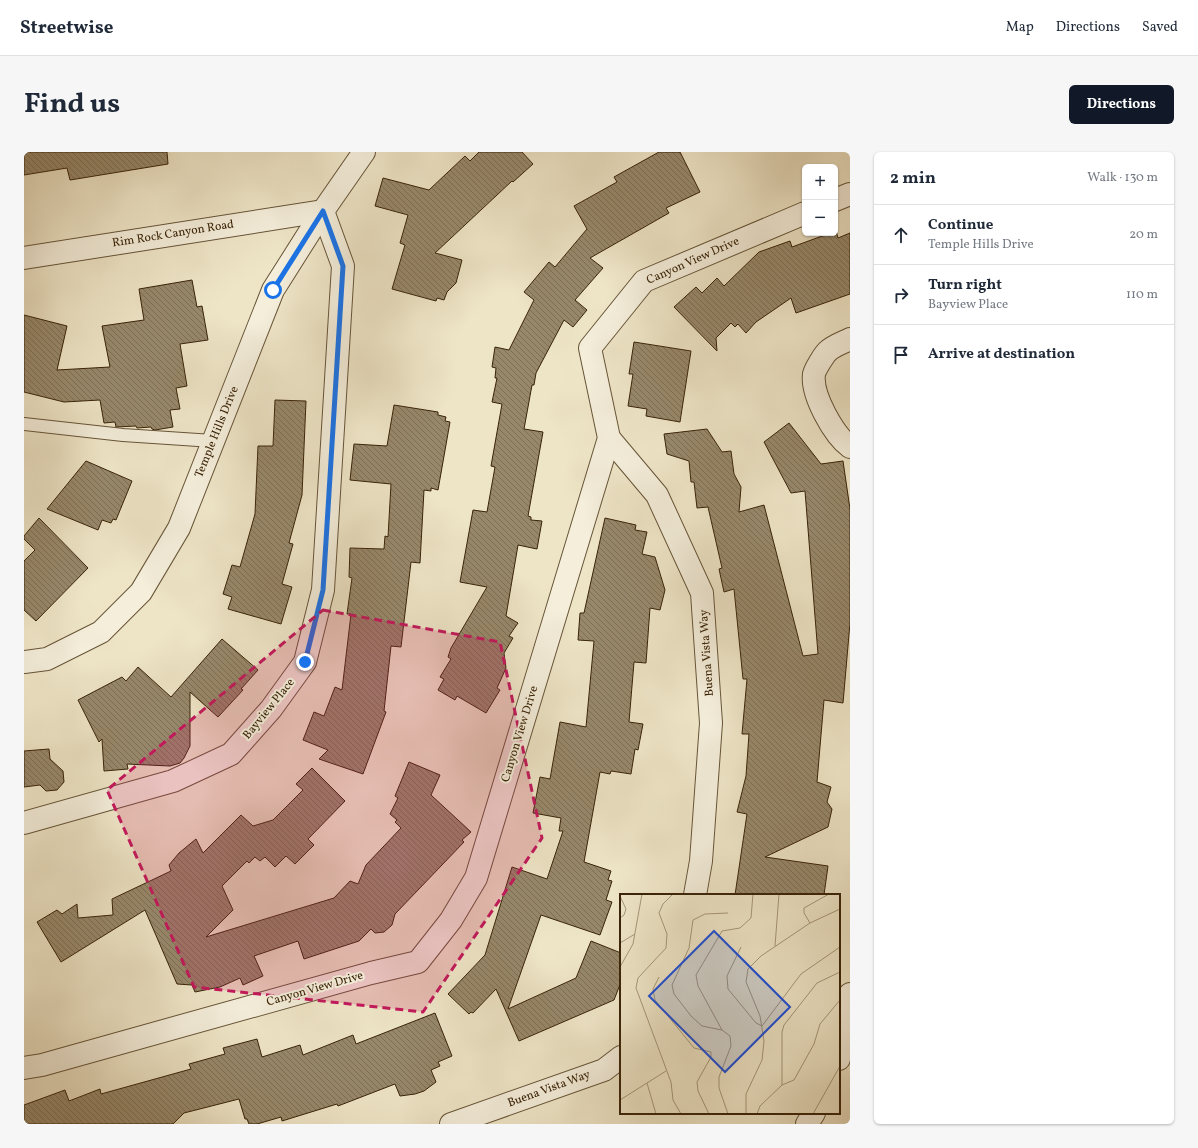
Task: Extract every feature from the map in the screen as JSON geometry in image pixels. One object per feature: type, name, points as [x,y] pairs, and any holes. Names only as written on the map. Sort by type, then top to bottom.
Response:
[{"type":"street","name":"Temple Hills Drive","points":[[24,662],[47,659],[101,632],[141,592],[179,528],[273,290],[323,211],[364,152]]},
{"type":"street","points":[[838,199],[850,194]]},
{"type":"street","name":"Rim Rock Canyon Road","points":[[24,258],[323,211]]},
{"type":"street","name":"Bayview Place","points":[[24,823],[173,781],[231,754],[271,709],[305,662],[323,590],[343,266],[323,211]]},
{"type":"street","name":"Canyon View Drive","points":[[24,1068],[42,1065],[418,962],[451,920],[476,878],[609,438],[590,348],[644,281],[802,214]]},
{"type":"street","points":[[850,339],[828,350],[814,374],[817,398],[828,420],[844,443],[850,447]]},
{"type":"street","name":"Buena Vista Way","points":[[609,438],[657,495],[702,593],[711,723],[701,861],[695,894]]},
{"type":"street","points":[[840,1052],[850,994]]},
{"type":"street","name":"Buena Vista Way","points":[[451,1124],[604,1070],[620,1058]]},
{"type":"street","points":[[808,1124],[813,1114]]},
{"type":"lane","points":[[24,424],[213,441]]},
{"type":"highlighted area","points":[[323,610],[500,642],[542,838],[423,1012],[194,987],[107,790]]},
{"type":"building","points":[[24,152],[167,152],[168,164],[70,180],[67,168],[24,175]]},
{"type":"building","points":[[479,152],[522,152],[533,164],[513,182],[512,181],[435,253],[462,260],[456,283],[447,292],[444,300],[437,298],[436,301],[392,289],[405,245],[400,243],[408,215],[375,206],[383,178],[429,190],[465,156],[470,161]]},
{"type":"building","points":[[659,152],[680,152],[700,192],[666,208],[669,213],[590,258],[603,268],[575,300],[587,310],[573,327],[564,320],[536,373],[534,385],[532,385],[524,429],[543,432],[528,516],[531,517],[531,520],[542,521],[537,549],[518,545],[506,616],[518,623],[509,636],[513,638],[504,653],[506,668],[497,688],[500,690],[486,713],[457,696],[455,700],[438,690],[444,679],[440,677],[451,659],[448,657],[451,648],[487,587],[460,582],[473,510],[487,512],[495,467],[491,466],[502,404],[492,402],[497,378],[495,378],[496,368],[492,367],[495,347],[509,350],[534,300],[524,292],[549,262],[555,267],[587,229],[574,206],[617,182],[614,177]]},
{"type":"building","points":[[850,233],[850,294],[796,313],[791,298],[756,322],[746,333],[738,324],[735,327],[731,323],[716,338],[717,351],[674,307],[696,287],[702,293],[717,278],[724,286],[759,252],[790,241],[792,247],[822,236],[837,236],[838,238]]},
{"type":"building","points":[[192,280],[197,307],[202,306],[208,340],[180,344],[187,386],[176,388],[180,409],[170,410],[173,427],[155,430],[151,427],[116,427],[115,422],[104,423],[100,400],[64,402],[24,392],[24,315],[67,326],[57,370],[110,367],[102,326],[144,320],[139,289]]},
{"type":"building","points":[[634,342],[691,351],[680,422],[646,416],[647,409],[628,406],[633,374],[629,374]]},
{"type":"building","points":[[275,400],[306,401],[302,495],[289,543],[293,544],[282,584],[292,587],[281,624],[228,609],[232,597],[223,594],[232,565],[240,567],[255,514],[258,446],[273,446]]},
{"type":"building","points":[[394,405],[438,412],[438,415],[446,417],[445,421],[450,422],[438,490],[431,488],[431,491],[424,490],[420,563],[411,562],[401,647],[391,646],[384,711],[386,712],[363,774],[319,759],[328,750],[303,740],[314,712],[324,716],[335,687],[342,690],[351,614],[347,614],[352,578],[349,577],[350,548],[384,549],[385,536],[388,537],[391,484],[350,480],[354,444],[387,446]]},
{"type":"building","points":[[789,423],[821,464],[843,461],[850,509],[850,623],[843,703],[824,700],[817,782],[831,787],[827,802],[832,809],[828,827],[765,857],[828,866],[824,894],[735,894],[747,814],[737,812],[746,776],[749,734],[742,734],[747,679],[743,679],[734,589],[724,592],[719,569],[722,568],[708,507],[697,508],[694,482],[691,482],[689,461],[667,454],[664,434],[707,429],[722,452],[731,451],[734,474],[741,487],[739,512],[764,505],[803,656],[818,654],[805,491],[791,493],[764,442]]},
{"type":"building","points":[[86,461],[132,481],[116,520],[113,519],[111,523],[102,520],[98,530],[47,509]]},
{"type":"building","points":[[39,518],[88,568],[36,621],[24,610],[24,561],[35,550],[24,539],[24,536]]},
{"type":"building","points":[[605,518],[636,525],[635,530],[647,532],[642,554],[655,557],[665,590],[660,610],[650,608],[646,663],[634,662],[629,722],[643,724],[638,750],[635,749],[631,774],[611,771],[610,774],[600,772],[584,862],[611,871],[608,880],[612,881],[606,900],[612,902],[600,935],[541,915],[508,1009],[576,978],[591,941],[620,953],[620,985],[614,1000],[519,1041],[496,989],[473,1013],[471,1012],[469,1014],[448,994],[485,955],[512,867],[547,879],[563,831],[559,831],[561,818],[533,813],[540,777],[550,779],[560,722],[586,727],[594,641],[578,640],[580,613],[584,613]]},
{"type":"building","points":[[222,639],[258,670],[241,689],[243,690],[218,717],[190,692],[190,746],[180,763],[170,766],[127,764],[128,769],[104,771],[102,739],[99,742],[78,700],[122,677],[126,681],[138,667],[171,697]]},
{"type":"building","points":[[49,749],[50,759],[63,771],[64,782],[57,790],[46,791],[40,785],[24,787],[24,751]]},
{"type":"building","points":[[409,762],[440,775],[431,795],[471,832],[462,840],[464,842],[395,914],[392,925],[384,932],[375,933],[371,929],[359,941],[304,959],[298,941],[254,956],[263,976],[243,985],[240,978],[220,987],[195,992],[192,985],[177,984],[145,910],[61,962],[37,922],[57,910],[62,914],[77,904],[78,918],[113,915],[112,899],[171,871],[169,865],[179,853],[196,839],[203,853],[241,815],[253,826],[273,820],[303,790],[296,784],[312,768],[345,801],[308,839],[314,845],[295,864],[286,856],[275,867],[265,857],[260,861],[255,857],[249,863],[247,861],[222,886],[233,910],[206,937],[334,898],[350,881],[358,884],[366,865],[401,828],[395,822],[397,820],[390,814],[398,798],[395,796]]},
{"type":"building","points":[[435,1013],[452,1056],[438,1062],[440,1066],[431,1070],[436,1082],[424,1091],[415,1094],[400,1096],[395,1084],[338,1106],[337,1104],[282,1121],[281,1117],[257,1124],[249,1124],[247,1119],[245,1119],[239,1099],[184,1113],[173,1124],[24,1124],[24,1105],[65,1090],[69,1101],[100,1089],[101,1094],[191,1069],[189,1064],[225,1054],[223,1048],[257,1039],[262,1057],[300,1045],[303,1055],[353,1035],[356,1044]]},
{"type":"route","points":[[273,290],[323,211],[343,266],[323,590],[305,662]]}]
